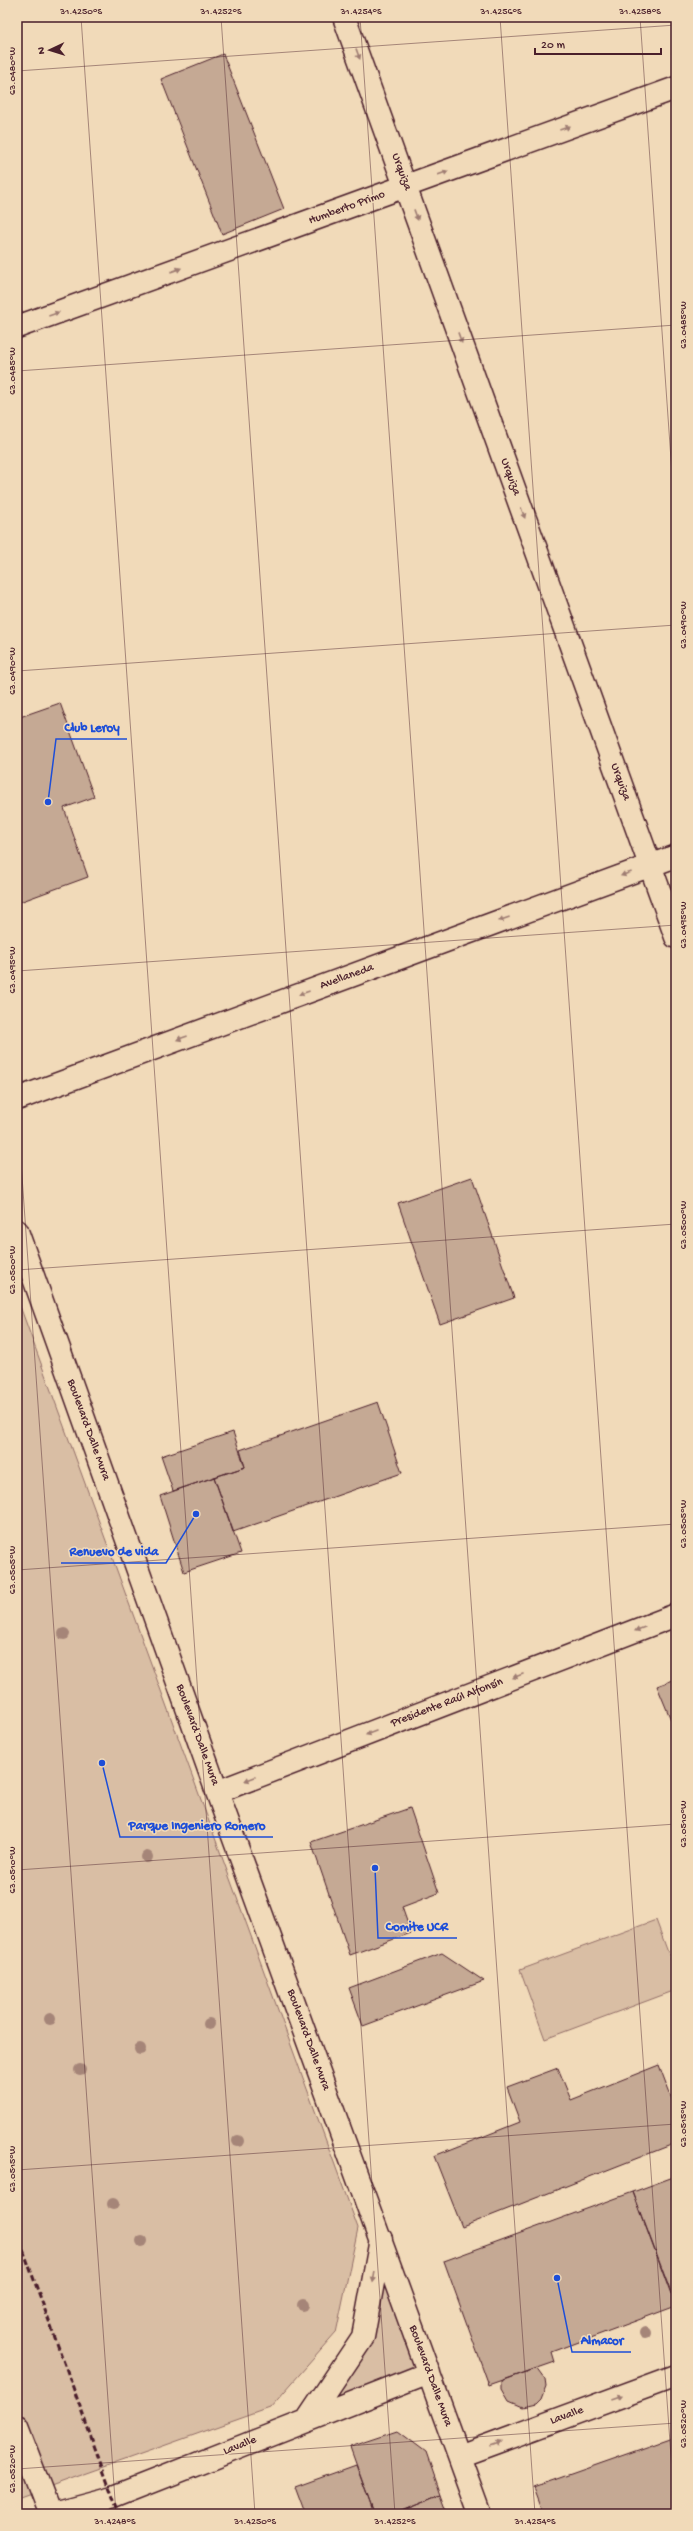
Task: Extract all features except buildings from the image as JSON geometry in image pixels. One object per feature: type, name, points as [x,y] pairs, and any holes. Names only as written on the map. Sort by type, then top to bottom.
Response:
[{"type":"street","name":"Urquiza","points":[[344,17],[676,937]]},
{"type":"street","name":"Humberto Primo","points":[[17,327],[676,88]]},
{"type":"street","name":"Avellaneda","points":[[17,1099],[676,856]]},
{"type":"street","name":"Boulevard Dalle Mura","points":[[17,1231],[217,1792],[382,2238],[480,2514]]},
{"type":"street","name":"Presidente Raúl Alfonsín","points":[[217,1792],[676,1615]]},
{"type":"street","points":[[308,2419],[363,2337],[382,2238]]},
{"type":"street","name":"Lavalle","points":[[50,2514],[113,2497],[308,2419],[429,2373]]},
{"type":"street","name":"Lavalle","points":[[459,2456],[676,2376]]},
{"type":"street","points":[[17,2428],[50,2514]]},
{"type":"shaded area","points":[[17,1298],[358,2228],[336,2333],[270,2408],[17,2498]]},
{"type":"shaded area","points":[[656,1920],[676,1974],[676,1990],[545,2039],[520,1970]]},
{"type":"shaded area","points":[[383,2263],[417,2368],[331,2402]]},
{"type":"railway","points":[[17,2233],[119,2514]]},
{"type":"place","name":"Club Leroy","points":[[48,802]]},
{"type":"place","name":"Renuevo de vida","points":[[196,1514]]},
{"type":"place","name":"Parque Ingeniero Romero","points":[[102,1763]]},
{"type":"place","name":"Comite UCR","points":[[375,1868]]},
{"type":"place","name":"Almacor","points":[[557,2278]]}]
